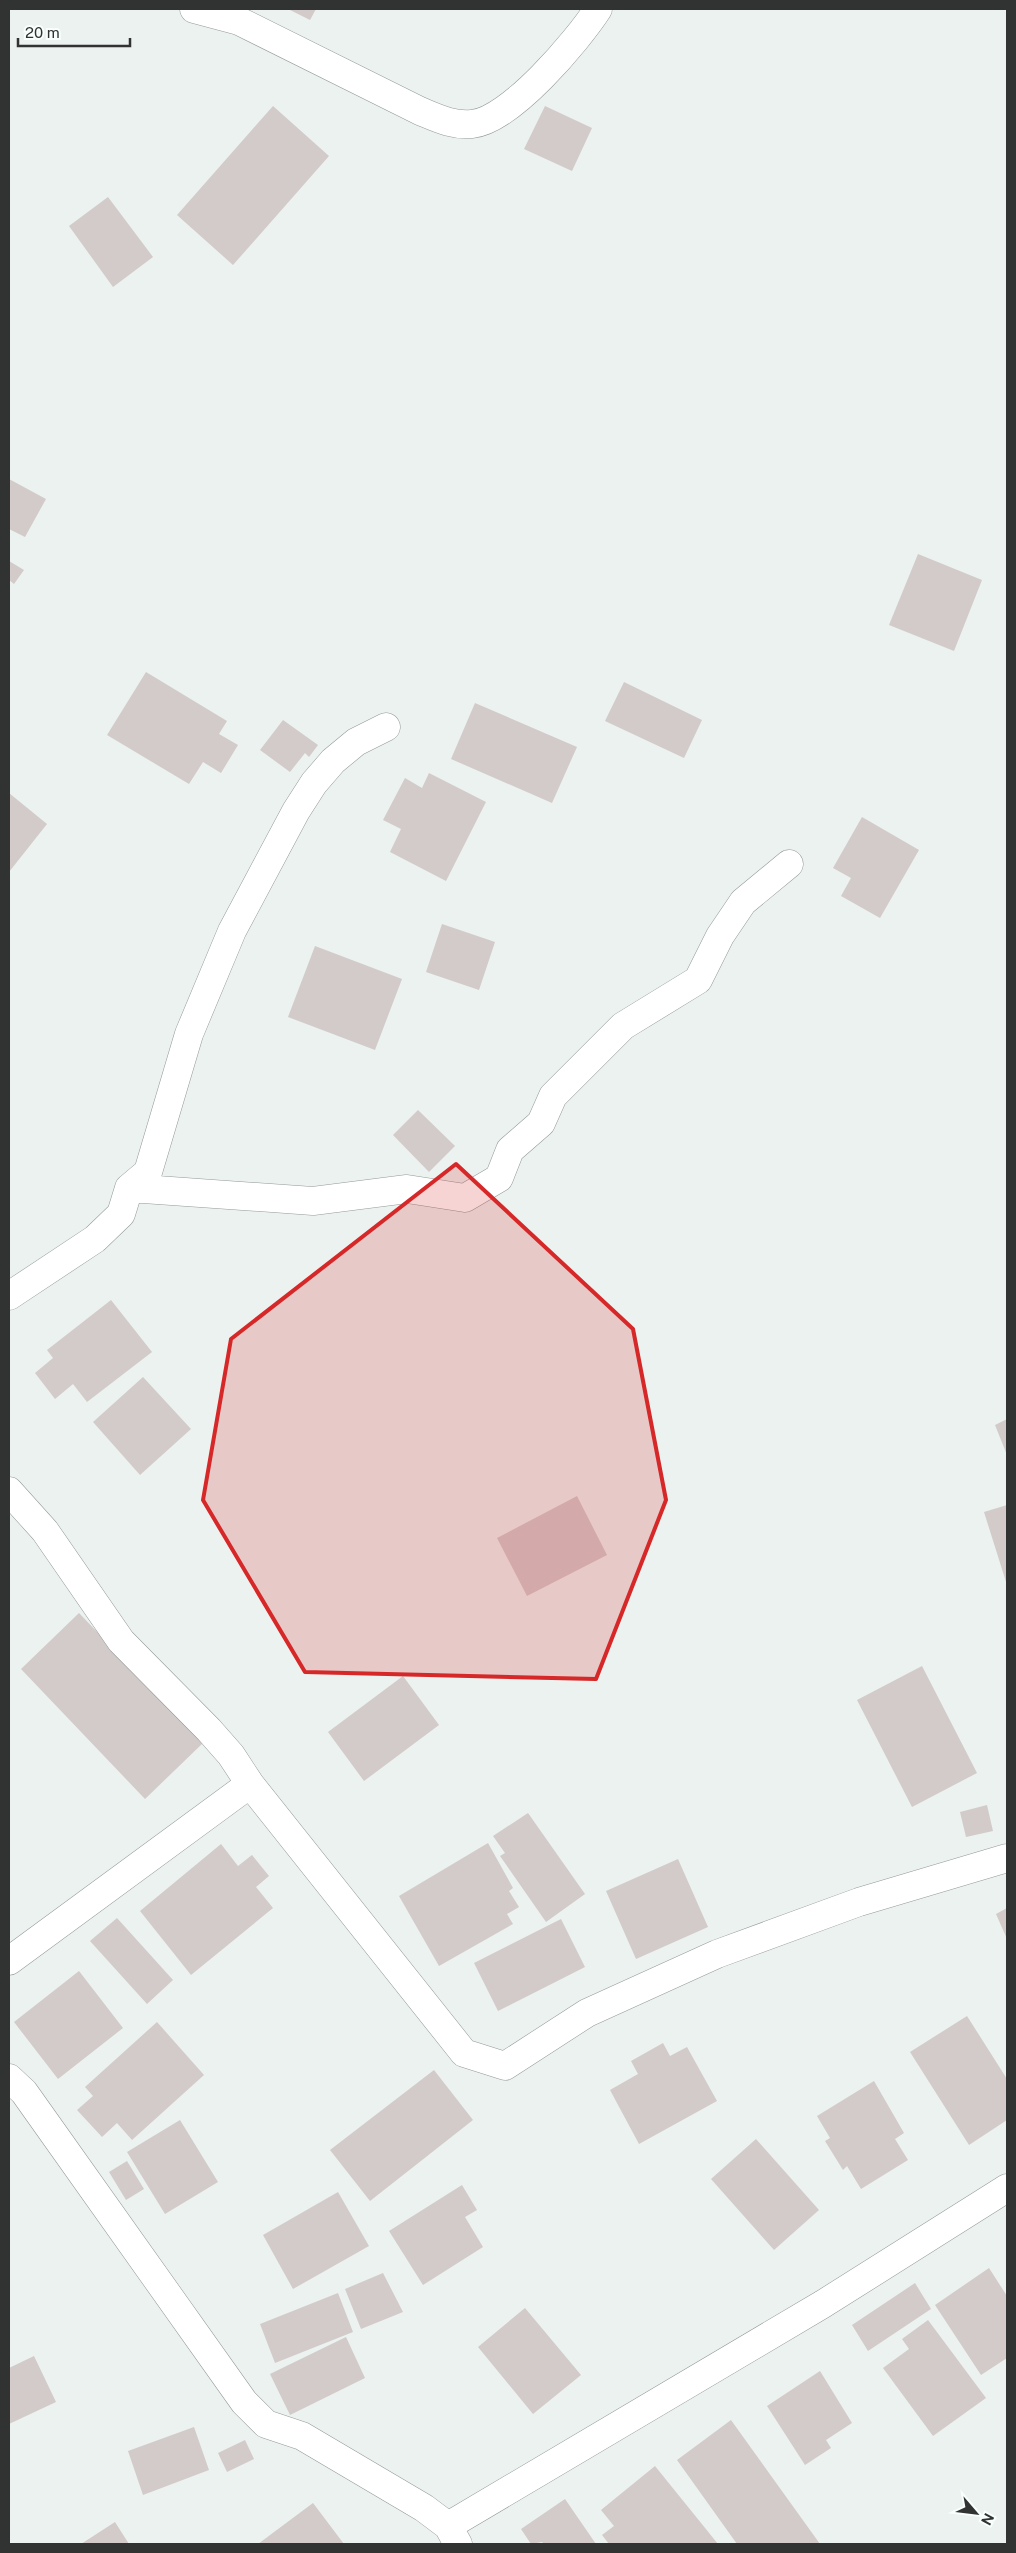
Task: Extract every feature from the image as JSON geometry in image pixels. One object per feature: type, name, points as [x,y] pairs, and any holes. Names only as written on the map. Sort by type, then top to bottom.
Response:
[{"type":"street","points":[[194,9],[239,21],[420,111],[451,123],[474,124],[499,112],[529,90],[569,50],[598,9]]},
{"type":"street","points":[[9,1296],[95,1239],[121,1214],[129,1188],[148,1172],[193,1026],[232,932],[296,811],[314,783],[333,761],[356,742],[386,727]]},
{"type":"street","points":[[129,1188],[313,1201],[407,1189],[465,1198],[499,1178],[510,1150],[541,1123],[553,1096],[623,1026],[698,980],[720,936],[743,902],[789,864]]},
{"type":"street","points":[[9,1491],[45,1531],[121,1641],[209,1730],[231,1755],[250,1784],[464,2053],[505,2066],[587,2013],[717,1954],[859,1902],[1007,1858]]},
{"type":"street","points":[[9,1961],[250,1784]]},
{"type":"street","points":[[9,2078],[24,2092],[244,2402],[266,2424],[302,2436],[424,2508],[453,2535],[1007,2188]]},
{"type":"highlighted area","points":[[456,1164],[633,1329],[666,1500],[596,1679],[305,1672],[203,1500],[231,1339]]},
{"type":"building","points":[[288,9],[316,9],[310,20]]},
{"type":"building","points":[[273,106],[329,156],[233,265],[177,215]]},
{"type":"building","points":[[545,106],[592,128],[572,171],[524,149]]},
{"type":"building","points":[[108,197],[153,257],[113,287],[69,226]]},
{"type":"building","points":[[9,479],[46,499],[25,537],[9,529]]},
{"type":"building","points":[[918,554],[982,580],[954,651],[889,625]]},
{"type":"building","points":[[9,561],[24,570],[14,584],[9,580]]},
{"type":"building","points":[[146,672],[227,721],[219,734],[238,745],[221,773],[203,762],[189,784],[107,735]]},
{"type":"building","points":[[624,682],[702,720],[684,758],[605,721]]},
{"type":"building","points":[[475,703],[577,747],[552,803],[451,759]]},
{"type":"building","points":[[283,720],[318,745],[309,757],[305,753],[290,772],[260,750]]},
{"type":"building","points":[[429,773],[486,802],[446,881],[390,852],[401,829],[383,820],[405,778],[422,788]]},
{"type":"building","points":[[9,793],[47,824],[9,872]]},
{"type":"building","points":[[862,817],[919,850],[880,918],[841,896],[851,878],[833,868]]},
{"type":"building","points":[[442,924],[495,942],[479,990],[426,972]]},
{"type":"building","points":[[315,946],[402,979],[375,1050],[288,1017]]},
{"type":"building","points":[[418,1110],[455,1146],[429,1172],[393,1135]]},
{"type":"building","points":[[111,1300],[152,1352],[87,1402],[73,1384],[55,1399],[35,1373],[53,1358],[47,1350]]},
{"type":"building","points":[[143,1377],[191,1429],[140,1475],[93,1422]]},
{"type":"building","points":[[1007,1419],[1007,1455],[995,1425]]},
{"type":"building","points":[[577,1496],[607,1555],[527,1596],[497,1538]]},
{"type":"building","points":[[1007,1505],[1007,1585],[984,1512]]},
{"type":"building","points":[[79,1613],[203,1743],[145,1799],[21,1669]]},
{"type":"building","points":[[922,1666],[977,1773],[912,1807],[857,1700]]},
{"type":"building","points":[[403,1676],[439,1725],[364,1781],[328,1732]]},
{"type":"building","points":[[987,1805],[993,1831],[966,1837],[960,1812]]},
{"type":"building","points":[[528,1813],[585,1894],[546,1922],[500,1856],[505,1853],[493,1836]]},
{"type":"building","points":[[488,1843],[513,1888],[509,1891],[519,1907],[507,1914],[513,1924],[439,1966],[399,1896]]},
{"type":"building","points":[[221,1844],[238,1866],[252,1855],[269,1876],[256,1887],[273,1908],[191,1975],[140,1911]]},
{"type":"building","points":[[678,1859],[708,1927],[636,1959],[606,1891]]},
{"type":"building","points":[[1007,1908],[1007,1939],[996,1914]]},
{"type":"building","points":[[117,1918],[173,1980],[147,2004],[90,1941]]},
{"type":"building","points":[[561,1919],[585,1967],[498,2011],[474,1963]]},
{"type":"building","points":[[79,1971],[123,2028],[58,2079],[14,2022]]},
{"type":"building","points":[[967,2016],[1007,2079],[1007,2120],[969,2145],[910,2052]]},
{"type":"building","points":[[157,2022],[204,2075],[132,2140],[117,2123],[102,2137],[77,2110],[93,2096],[85,2087]]},
{"type":"building","points":[[663,2043],[670,2056],[687,2047],[717,2101],[639,2144],[610,2090],[638,2074],[631,2061]]},
{"type":"building","points":[[434,2070],[473,2120],[370,2201],[330,2150]]},
{"type":"building","points":[[874,2081],[904,2133],[895,2139],[908,2160],[861,2189],[847,2166],[843,2170],[825,2141],[830,2138],[817,2116]]},
{"type":"building","points":[[180,2120],[218,2182],[165,2214],[127,2152]]},
{"type":"building","points":[[756,2139],[819,2210],[774,2250],[711,2179]]},
{"type":"building","points":[[127,2161],[144,2189],[126,2200],[109,2172]]},
{"type":"building","points":[[462,2185],[477,2210],[465,2217],[483,2247],[423,2285],[389,2231]]},
{"type":"building","points":[[338,2192],[369,2246],[293,2289],[263,2235]]},
{"type":"building","points":[[989,2268],[1007,2296],[1007,2358],[981,2375],[935,2305]]},
{"type":"building","points":[[383,2273],[403,2312],[361,2329],[345,2289]]},
{"type":"building","points":[[915,2283],[931,2309],[868,2351],[852,2325]]},
{"type":"building","points":[[338,2293],[353,2332],[275,2363],[260,2324]]},
{"type":"building","points":[[525,2308],[581,2375],[533,2414],[478,2347]]},
{"type":"building","points":[[928,2320],[986,2398],[933,2436],[883,2368],[909,2349],[902,2339]]},
{"type":"building","points":[[346,2337],[365,2378],[290,2415],[270,2374]]},
{"type":"building","points":[[34,2356],[56,2402],[9,2424],[9,2368]]},
{"type":"building","points":[[820,2371],[852,2423],[826,2440],[831,2448],[805,2465],[767,2406]]},
{"type":"building","points":[[731,2420],[820,2544],[737,2544],[677,2460]]},
{"type":"building","points":[[194,2427],[209,2470],[143,2495],[128,2451]]},
{"type":"building","points":[[245,2440],[254,2459],[227,2472],[218,2453]]},
{"type":"building","points":[[655,2466],[718,2544],[609,2544],[602,2535],[614,2526],[601,2510]]},
{"type":"building","points":[[565,2499],[596,2544],[544,2544],[542,2542],[531,2544],[521,2529]]},
{"type":"building","points":[[313,2503],[344,2544],[258,2544]]},
{"type":"building","points":[[115,2522],[129,2544],[81,2544]]}]
